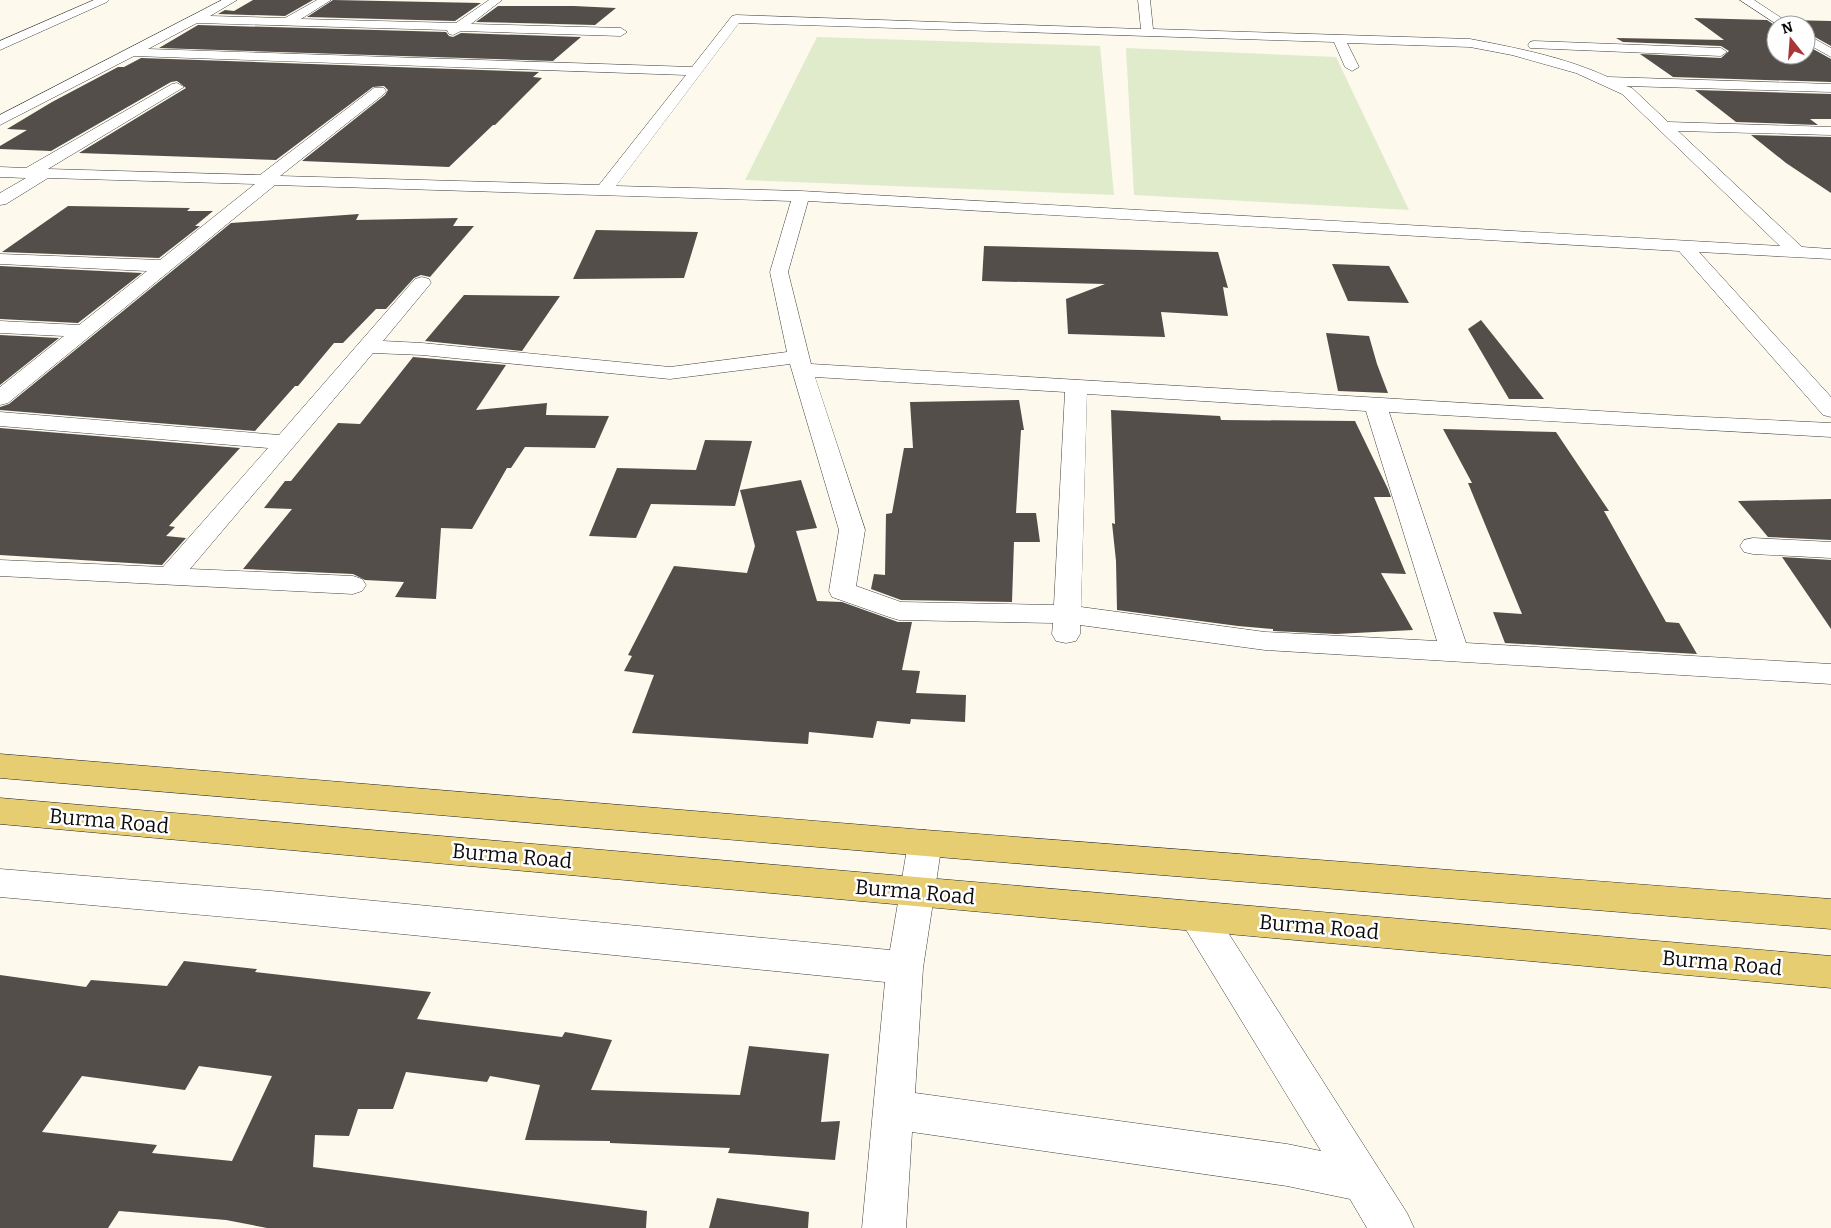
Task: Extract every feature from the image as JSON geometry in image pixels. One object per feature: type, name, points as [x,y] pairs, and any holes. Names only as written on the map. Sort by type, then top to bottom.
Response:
[{"type":"main road","points":[[0,766],[925,843],[1831,914]]},
{"type":"main road","name":"Burma Road","points":[[0,811],[1831,972]]},
{"type":"street","points":[[0,46],[103,0]]},
{"type":"street","points":[[0,121],[231,0]]},
{"type":"street","points":[[270,31],[325,0]]},
{"type":"street","points":[[442,39],[496,0]]},
{"type":"street","points":[[1144,0],[1147,32]]},
{"type":"street","points":[[1746,0],[1770,15]]},
{"type":"street","points":[[604,190],[746,6]]},
{"type":"street","points":[[194,19],[621,32]]},
{"type":"street","points":[[736,19],[1338,38],[1725,55],[1699,37]]},
{"type":"street","points":[[1338,38],[1352,67]]},
{"type":"street","points":[[1470,43],[1548,59],[1608,81],[1627,92],[1796,251]]},
{"type":"street","points":[[1816,44],[1831,53]]},
{"type":"street","points":[[228,55],[245,46]]},
{"type":"street","points":[[411,61],[427,50]]},
{"type":"street","points":[[132,52],[696,71]]},
{"type":"street","points":[[1345,53],[1363,54]]},
{"type":"street","points":[[1753,74],[1769,86]]},
{"type":"street","points":[[1608,81],[1831,88]]},
{"type":"street","points":[[0,200],[36,173],[177,87]]},
{"type":"street","points":[[0,398],[166,266],[268,180],[379,91]]},
{"type":"street","points":[[1665,126],[1831,131]]},
{"type":"street","points":[[0,172],[801,196],[1831,254]]},
{"type":"street","points":[[801,196],[779,272],[800,364],[852,530],[842,591],[899,611],[1265,641],[1831,674]]},
{"type":"street","points":[[1684,246],[1831,410]]},
{"type":"street","points":[[0,258],[166,266]]},
{"type":"street","points":[[170,576],[422,283]]},
{"type":"street","points":[[0,327],[83,331]]},
{"type":"street","points":[[367,347],[422,349],[670,374],[800,364],[1076,386],[1683,423],[1831,430]]},
{"type":"street","points":[[1066,624],[1076,386]]},
{"type":"street","points":[[1375,404],[1454,651]]},
{"type":"street","points":[[0,419],[285,442]]},
{"type":"street","points":[[1753,546],[1831,550]]},
{"type":"street","points":[[0,568],[353,584]]},
{"type":"street","points":[[884,1228],[905,968],[925,843]]},
{"type":"street","points":[[0,883],[271,906],[905,968]]},
{"type":"street","points":[[1198,916],[1392,1228]]},
{"type":"street","points":[[893,1110],[1278,1164],[1363,1181]]},
{"type":"green space","points":[[817,37],[1100,46],[1114,195],[745,180]]},
{"type":"green space","points":[[1126,48],[1336,57],[1409,210],[1134,195]]},
{"type":"building","points":[[253,0],[313,0],[285,16],[218,14],[225,10],[234,11]]},
{"type":"building","points":[[333,0],[481,3],[455,21],[307,17]]},
{"type":"building","points":[[498,6],[616,8],[595,25],[476,22]]},
{"type":"building","points":[[1694,18],[1766,20],[1766,65],[1816,65],[1816,51],[1831,59],[1831,82],[1673,77],[1640,54],[1721,58],[1729,51],[1721,46],[1623,42],[1616,38],[1724,40]]},
{"type":"building","points":[[1816,21],[1831,21],[1831,46],[1816,38]]},
{"type":"building","points":[[198,25],[446,32],[449,36],[453,37],[461,33],[581,37],[553,61],[159,48]]},
{"type":"building","points":[[141,58],[539,72],[533,77],[542,78],[449,167],[302,161],[385,95],[388,90],[384,86],[373,87],[276,160],[79,153],[186,88],[177,81],[171,82],[51,151],[0,149],[0,146],[27,130],[7,129],[52,102],[118,67],[124,67]]},
{"type":"building","points":[[1695,90],[1831,94],[1831,119],[1810,119],[1818,125],[1736,122]]},
{"type":"building","points":[[1751,135],[1831,137],[1831,193],[1786,163]]},
{"type":"building","points":[[68,206],[190,208],[187,211],[213,211],[195,226],[200,226],[159,258],[2,252]]},
{"type":"building","points":[[359,214],[356,220],[458,218],[453,226],[474,226],[430,277],[421,275],[414,278],[386,309],[376,309],[343,343],[334,343],[298,386],[295,386],[255,431],[0,410],[0,407],[9,404],[231,223]]},
{"type":"building","points":[[596,230],[698,232],[684,278],[573,279]]},
{"type":"building","points":[[984,246],[1218,252],[1228,288],[1223,287],[1228,316],[1161,312],[1165,337],[1068,334],[1066,299],[1105,284],[982,281]]},
{"type":"building","points":[[1332,264],[1389,266],[1409,303],[1348,301]]},
{"type":"building","points":[[0,266],[142,273],[78,323],[0,319]]},
{"type":"building","points":[[464,295],[560,296],[522,351],[425,341]]},
{"type":"building","points":[[1481,320],[1544,399],[1509,399],[1468,329]]},
{"type":"building","points":[[1326,333],[1369,336],[1388,393],[1338,391]]},
{"type":"building","points":[[0,335],[59,338],[0,385]]},
{"type":"building","points":[[413,357],[506,365],[476,410],[547,403],[546,415],[609,416],[595,448],[525,447],[511,468],[507,468],[472,529],[441,528],[436,599],[395,597],[404,582],[365,580],[353,574],[243,569],[292,509],[264,508],[285,481],[291,481],[338,423],[360,424]]},
{"type":"building","points":[[1019,400],[1024,430],[1021,430],[1016,513],[1036,513],[1040,542],[1014,542],[1012,602],[901,600],[871,589],[874,574],[885,575],[886,514],[892,513],[904,448],[913,448],[910,402]]},
{"type":"building","points":[[1111,410],[1220,416],[1221,420],[1355,421],[1391,497],[1374,497],[1406,574],[1381,573],[1413,630],[1336,634],[1273,631],[1273,629],[1117,610],[1116,561],[1112,523],[1115,524]]},
{"type":"building","points":[[0,428],[240,448],[169,526],[175,527],[166,536],[186,538],[162,565],[0,555]]},
{"type":"building","points":[[1443,429],[1556,432],[1609,511],[1604,511],[1666,622],[1679,623],[1697,654],[1505,643],[1493,612],[1522,614],[1468,483],[1472,483]]},
{"type":"building","points":[[705,440],[752,441],[735,506],[651,504],[636,538],[589,536],[617,468],[696,470]]},
{"type":"building","points":[[801,480],[817,528],[796,531],[817,601],[842,602],[898,622],[912,622],[902,670],[920,671],[916,693],[966,695],[965,722],[911,719],[910,724],[877,721],[873,738],[809,732],[808,744],[632,733],[654,675],[624,671],[632,656],[628,655],[674,566],[747,573],[755,546],[740,490]]},
{"type":"building","points":[[1831,499],[1831,540],[1768,537],[1738,501]]},
{"type":"building","points":[[1782,557],[1831,560],[1831,629]]},
{"type":"building","points":[[184,961],[257,969],[255,972],[431,992],[417,1019],[562,1037],[565,1032],[612,1040],[591,1090],[740,1095],[749,1046],[829,1054],[821,1122],[840,1121],[835,1160],[728,1153],[730,1148],[610,1143],[610,1141],[525,1140],[540,1085],[490,1076],[487,1082],[406,1072],[393,1109],[358,1109],[349,1136],[315,1135],[313,1167],[647,1211],[646,1228],[267,1228],[226,1220],[119,1211],[108,1228],[0,1228],[0,975],[86,987],[91,980],[167,986]],"holes":[[[199,1066],[272,1076],[232,1161],[152,1153],[157,1145],[42,1132],[82,1076],[185,1090]]]},
{"type":"building","points":[[717,1198],[809,1212],[808,1228],[709,1228]]}]
